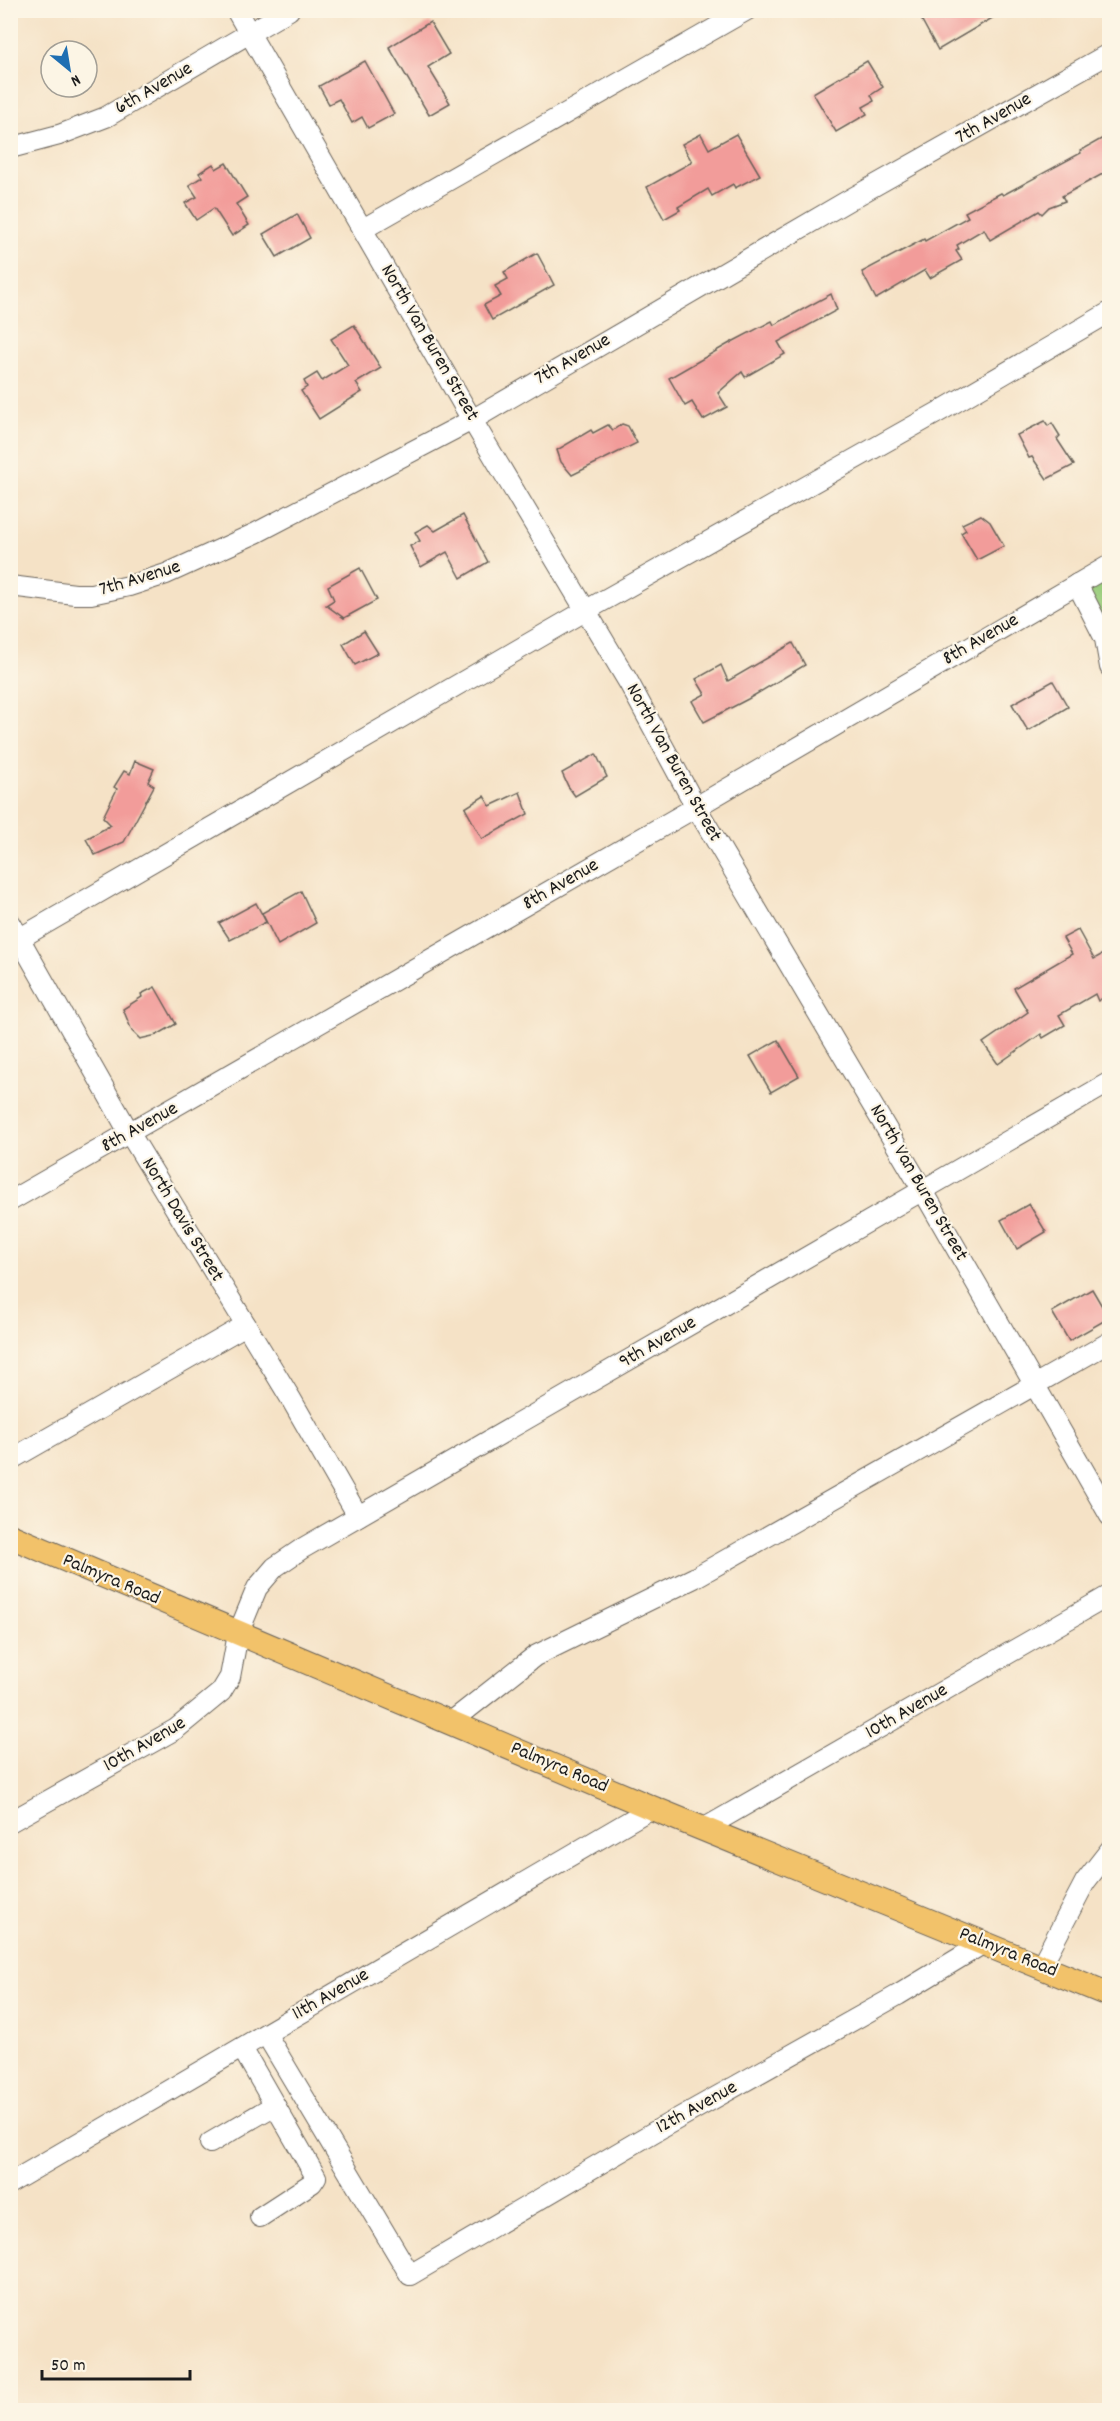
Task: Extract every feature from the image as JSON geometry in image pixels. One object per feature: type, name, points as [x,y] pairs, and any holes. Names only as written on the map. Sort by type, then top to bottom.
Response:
[{"type":"main road","name":"Palmyra Road","points":[[10,1536],[652,1808],[1110,1995]]},
{"type":"street","name":"North Van Buren Street","points":[[237,10],[472,420],[629,683],[696,807],[922,1189],[1110,1516]]},
{"type":"street","name":"6th Avenue","points":[[10,148],[59,135],[106,117],[289,10]]},
{"type":"street","points":[[363,229],[747,10]]},
{"type":"street","name":"7th Avenue","points":[[10,586],[91,594],[129,586],[166,574],[256,533],[472,420],[838,206],[1110,53]]},
{"type":"street","points":[[14,935],[942,410],[1110,312]]},
{"type":"street","name":"8th Avenue","points":[[10,1201],[696,807],[1110,565]]},
{"type":"street","points":[[1077,584],[1105,639],[1110,667]]},
{"type":"street","name":"North Davis Street","points":[[14,935],[358,1516]]},
{"type":"street","name":"9th Avenue","points":[[238,1634],[257,1588],[275,1567],[303,1548],[1110,1082]]},
{"type":"street","points":[[10,1460],[246,1325]]},
{"type":"street","points":[[451,1722],[535,1656],[694,1578],[1110,1342]]},
{"type":"street","name":"10th Avenue","points":[[705,1828],[1110,1595]]},
{"type":"street","name":"10th Avenue","points":[[10,1822],[176,1730],[198,1713],[221,1692],[230,1677],[238,1634]]},
{"type":"street","name":"11th Avenue","points":[[10,2183],[652,1808]]},
{"type":"street","points":[[1041,1966],[1085,1882],[1110,1850]]},
{"type":"street","name":"12th Avenue","points":[[266,2034],[410,2276],[654,2132],[898,1995],[984,1943]]},
{"type":"street","points":[[242,2048],[316,2176],[312,2183],[260,2217]]},
{"type":"street","points":[[210,2143],[276,2105]]},
{"type":"green space","points":[[1109,567],[1109,650],[1079,585]]},
{"type":"building","points":[[931,10],[1006,10],[938,50],[920,17]]},
{"type":"building","points":[[430,22],[449,54],[428,67],[450,103],[429,115],[389,47]]},
{"type":"building","points":[[365,61],[394,114],[368,128],[362,117],[352,123],[339,99],[329,104],[319,86]]},
{"type":"building","points":[[867,61],[883,87],[871,95],[874,101],[863,107],[867,114],[836,132],[813,93]]},
{"type":"building","points":[[701,134],[709,149],[736,134],[760,175],[735,188],[733,184],[712,196],[708,189],[678,207],[680,210],[664,219],[647,187],[692,162],[682,144]]},
{"type":"building","points":[[1110,134],[1110,170],[1062,196],[1065,201],[1049,207],[1042,214],[1039,211],[990,240],[984,229],[957,245],[959,249],[956,251],[962,260],[930,278],[925,270],[876,299],[862,272],[924,239],[925,241],[968,217],[965,212],[1001,193],[1003,195],[1081,153],[1080,151]]},
{"type":"building","points":[[226,163],[247,197],[236,204],[249,225],[232,236],[214,208],[196,220],[185,203],[197,197],[189,185],[202,177],[199,173],[213,164],[216,169]]},
{"type":"building","points":[[297,214],[310,238],[277,257],[263,234]]},
{"type":"building","points":[[537,253],[554,285],[492,320],[484,305],[501,296],[495,286],[508,279],[504,272]]},
{"type":"building","points":[[831,294],[837,310],[778,342],[785,354],[745,377],[742,372],[718,393],[727,407],[703,420],[692,402],[685,406],[669,378],[772,321],[774,325]]},
{"type":"building","points":[[354,325],[381,368],[356,383],[362,392],[319,419],[301,391],[307,387],[304,381],[317,373],[322,381],[348,365],[331,339]]},
{"type":"building","points":[[1045,421],[1048,426],[1052,423],[1060,436],[1057,439],[1074,465],[1047,479],[1032,457],[1029,458],[1017,435]]},
{"type":"building","points":[[622,424],[628,426],[637,443],[572,475],[561,462],[557,450],[591,430],[593,433],[608,425],[613,430]]},
{"type":"building","points":[[463,515],[488,562],[461,578],[447,552],[421,567],[410,546],[420,541],[415,532],[428,525],[435,531]]},
{"type":"building","points":[[981,515],[990,522],[1004,546],[977,560],[961,533],[966,530],[962,524]]},
{"type":"building","points":[[360,568],[377,600],[344,618],[326,605],[334,600],[328,586]]},
{"type":"building","points":[[364,631],[378,653],[355,665],[343,644]]},
{"type":"building","points":[[793,643],[805,665],[704,722],[692,701],[705,694],[696,679],[721,665],[728,681]]},
{"type":"building","points":[[1053,681],[1068,707],[1028,731],[1012,704]]},
{"type":"building","points":[[596,754],[607,777],[575,796],[562,773]]},
{"type":"building","points":[[135,761],[154,769],[148,782],[154,786],[124,842],[95,855],[86,839],[111,825],[103,817],[117,789],[114,787],[124,771],[130,774]]},
{"type":"building","points":[[520,792],[528,814],[482,839],[465,808],[484,796],[490,806]]},
{"type":"building","points":[[301,891],[316,923],[278,945],[262,913]]},
{"type":"building","points":[[256,903],[266,922],[230,940],[219,923]]},
{"type":"building","points":[[1078,930],[1094,959],[1110,950],[1110,994],[1098,1001],[1095,994],[1059,1015],[1065,1025],[1043,1038],[1041,1034],[998,1064],[983,1043],[1028,1012],[1014,988],[1072,954],[1063,938]]},
{"type":"building","points":[[155,987],[176,1024],[157,1035],[140,1039],[132,1031],[123,1009],[142,997],[141,994]]},
{"type":"building","points":[[778,1040],[799,1076],[771,1092],[750,1056]]},
{"type":"building","points":[[1029,1204],[1046,1232],[1017,1249],[1001,1220]]},
{"type":"building","points":[[1092,1289],[1109,1318],[1069,1341],[1052,1312]]}]
